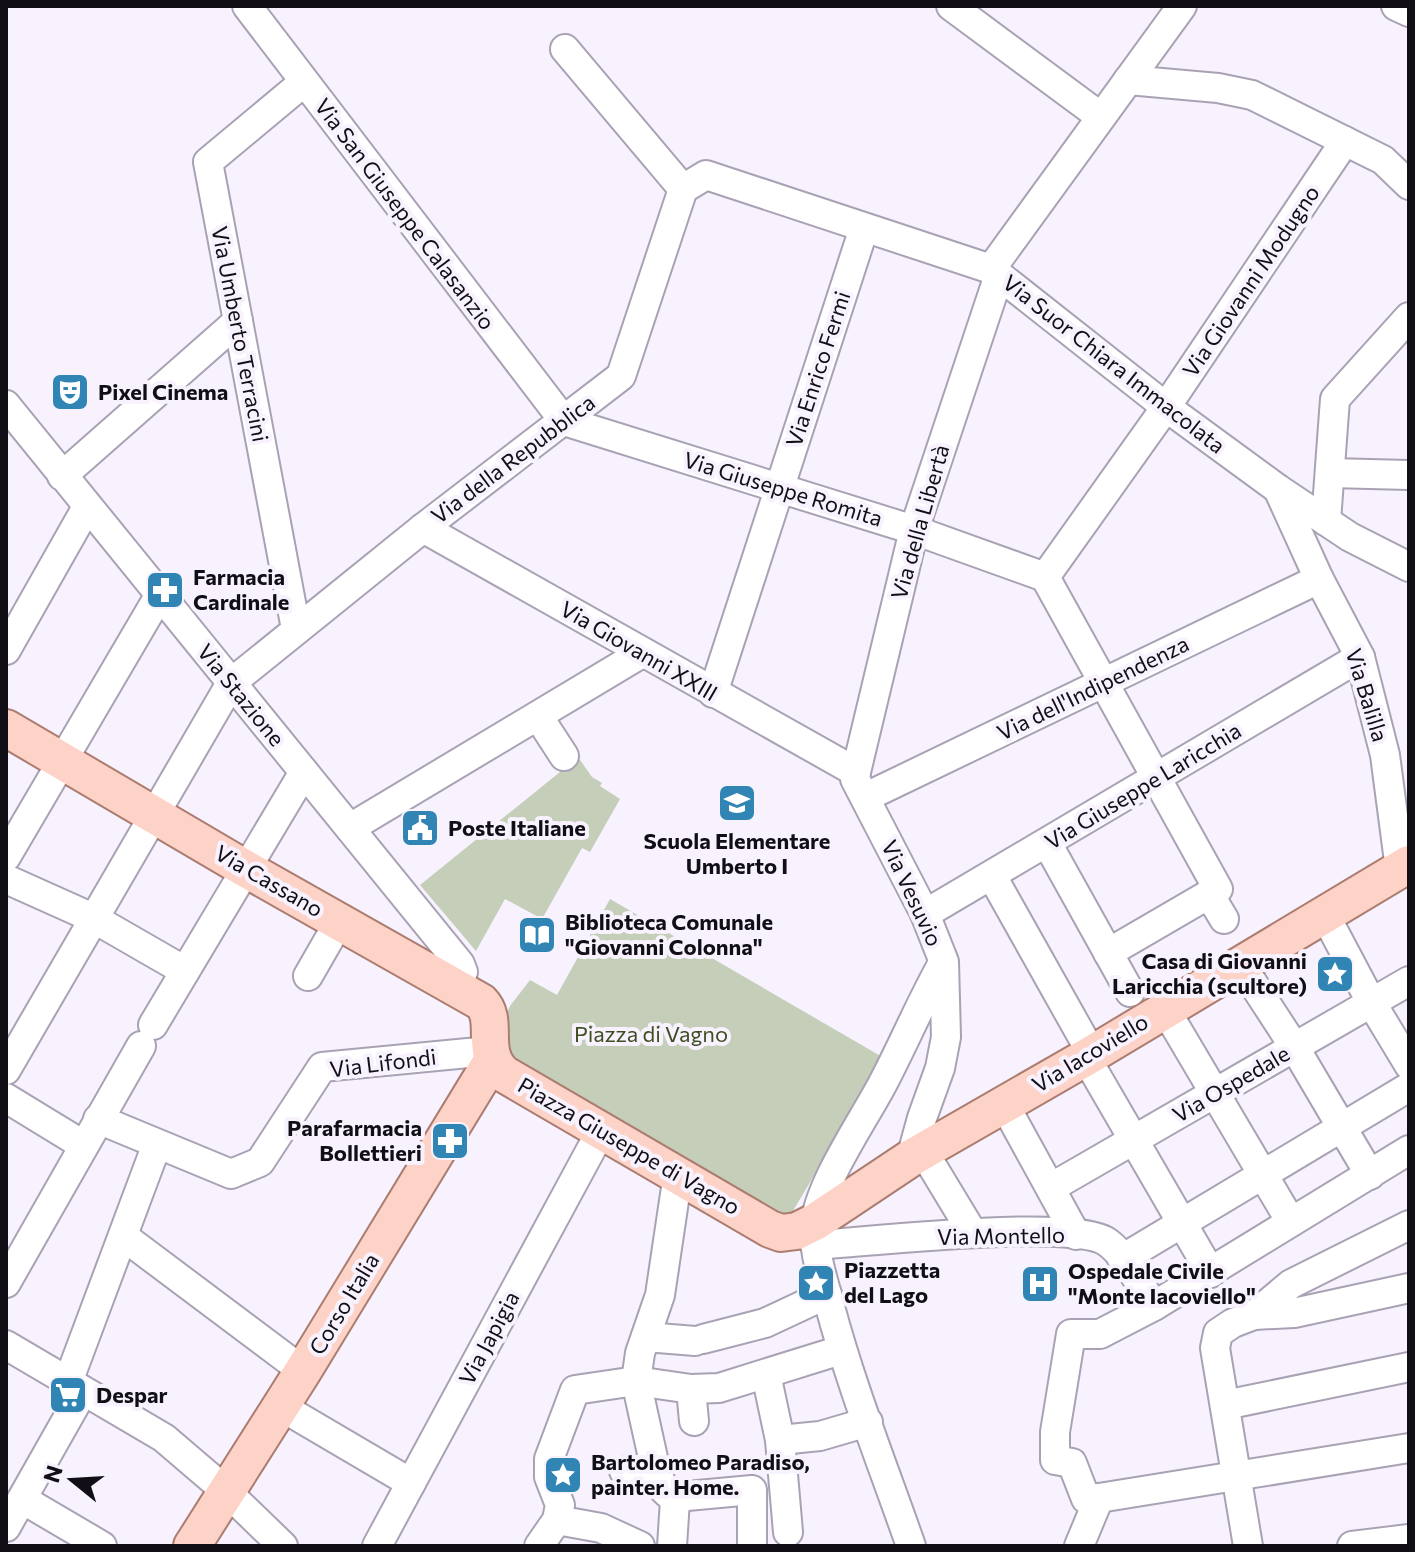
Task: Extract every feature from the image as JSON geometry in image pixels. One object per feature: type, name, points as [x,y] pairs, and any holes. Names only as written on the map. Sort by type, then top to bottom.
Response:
[{"type":"main road","name":"Via Cassano","points":[[6,728],[485,1007],[491,1055]]},
{"type":"main road","name":"Via Iacoviello","points":[[770,1229],[781,1233],[797,1231],[815,1234],[917,1155],[1405,869]]},
{"type":"main road","name":"Piazza Giuseppe di Vagno","points":[[491,1055],[504,1074],[770,1229]]},
{"type":"main road","name":"Corso Italia","points":[[192,1546],[303,1371],[491,1055]]},
{"type":"street","name":"Via San Giuseppe Calasanzio","points":[[247,6],[564,421]]},
{"type":"street","points":[[951,6],[1101,117]]},
{"type":"street","name":"Via della Libertà","points":[[861,784],[914,530],[995,272],[1101,117],[1182,6]]},
{"type":"street","points":[[1396,6],[1409,12]]},
{"type":"street","points":[[565,49],[694,182]]},
{"type":"street","points":[[1128,80],[1218,88],[1252,95],[1383,160],[1409,185]]},
{"type":"street","name":"Via Umberto Terracini","points":[[296,629],[208,162],[304,82]]},
{"type":"street","name":"Via Giovanni Modugno","points":[[1045,577],[1166,407],[1345,141]]},
{"type":"street","name":"Via Suor Chiara Immacolata","points":[[694,182],[864,228],[995,272],[1166,407],[1278,489],[1350,537],[1409,567]]},
{"type":"street","name":"Via della Repubblica","points":[[6,1070],[231,683],[423,528],[621,376],[694,182]]},
{"type":"street","name":"Via Enrico Fermi","points":[[713,693],[864,228]]},
{"type":"street","points":[[1326,521],[1335,399],[1409,317]]},
{"type":"street","points":[[62,476],[238,321]]},
{"type":"street","name":"Via Stazione","points":[[6,405],[460,964],[463,972],[455,987]]},
{"type":"street","name":"Via Giuseppe Romita","points":[[564,421],[914,530],[1045,577]]},
{"type":"street","points":[[1330,473],[1409,475]]},
{"type":"street","name":"Via Balilla","points":[[1278,489],[1319,579],[1360,657],[1397,761],[1405,869]]},
{"type":"street","points":[[6,650],[87,507]]},
{"type":"street","name":"Via Giovanni XXIII","points":[[423,528],[713,693],[861,784]]},
{"type":"street","points":[[1045,577],[1156,778],[1214,891],[1224,919]]},
{"type":"street","name":"Via dell'Indipendenza","points":[[861,784],[1103,683],[1319,579]]},
{"type":"street","points":[[6,857],[159,596]]},
{"type":"street","points":[[350,828],[642,653]]},
{"type":"street","name":"Via Giuseppe Laricchia","points":[[925,914],[1360,657]]},
{"type":"street","points":[[538,716],[564,756]]},
{"type":"street","points":[[6,1283],[98,1119],[304,772]]},
{"type":"street","name":"Via Vesuvio","points":[[861,784],[925,914],[944,962],[946,1037],[940,1068],[922,1118],[917,1155]]},
{"type":"street","points":[[1047,843],[1130,992]]},
{"type":"street","points":[[992,876],[1133,1140],[1211,1273]]},
{"type":"street","points":[[6,879],[93,918],[185,971]]},
{"type":"street","points":[[1108,953],[1214,891]]},
{"type":"street","points":[[1325,915],[1409,1065]]},
{"type":"street","points":[[308,976],[339,922]]},
{"type":"street","points":[[911,1546],[841,1350],[815,1234],[821,1200],[834,1172],[944,962]]},
{"type":"street","points":[[1241,965],[1295,1048],[1370,1175]]},
{"type":"street","name":"Via Ospedale","points":[[1052,1187],[1409,981]]},
{"type":"street","points":[[1165,1009],[1291,1222]]},
{"type":"street","name":"Via Lifondi","points":[[98,1119],[231,1174],[260,1162],[322,1067],[491,1055]]},
{"type":"street","points":[[1124,1266],[1182,1224],[1409,1087]]},
{"type":"street","points":[[6,1098],[83,1145]]},
{"type":"street","points":[[1004,1104],[1076,1235]]},
{"type":"street","points":[[6,1128],[36,1116]]},
{"type":"street","name":"Via Japigia","points":[[377,1546],[601,1131]]},
{"type":"street","points":[[6,1527],[76,1387],[123,1236],[157,1144]]},
{"type":"street","points":[[1079,1546],[1092,1498],[1072,1463],[1055,1460],[1055,1432],[1071,1334],[1100,1334],[1154,1306],[1409,1150]]},
{"type":"street","points":[[917,1155],[972,1232]]},
{"type":"street","points":[[675,1500],[664,1490],[655,1467],[636,1381],[640,1353],[682,1244],[678,1174]]},
{"type":"street","points":[[1254,1315],[1291,1284],[1409,1225]]},
{"type":"street","name":"Via Montello","points":[[815,1234],[972,1232],[1076,1235],[1105,1241],[1154,1306]]},
{"type":"street","points":[[123,1236],[303,1371]]},
{"type":"street","points":[[1248,1546],[1215,1348],[1218,1333],[1254,1315],[1294,1313],[1409,1288]]},
{"type":"street","points":[[646,1337],[699,1340],[765,1323],[827,1294]]},
{"type":"street","points":[[6,1345],[164,1438],[226,1491],[283,1546]]},
{"type":"street","points":[[545,1539],[560,1505],[549,1477],[549,1459],[575,1390],[636,1381],[691,1389],[719,1388],[841,1350]]},
{"type":"street","points":[[1225,1405],[1409,1367]]},
{"type":"street","points":[[766,1374],[780,1440],[788,1532]]},
{"type":"street","points":[[691,1389],[694,1421]]},
{"type":"street","points":[[280,1406],[411,1483]]},
{"type":"street","points":[[780,1440],[820,1436],[868,1422]]},
{"type":"street","points":[[1092,1498],[1409,1448]]},
{"type":"street","points":[[624,1471],[655,1467]]},
{"type":"street","points":[[675,1500],[687,1496],[752,1490],[752,1546]]},
{"type":"street","points":[[22,1499],[102,1546]]},
{"type":"street","points":[[672,1546],[675,1500]]},
{"type":"street","points":[[545,1539],[601,1528],[640,1546]]},
{"type":"street","points":[[1352,1546],[1409,1539]]},
{"type":"green space","points":[[573,750],[592,777],[602,783],[600,786],[620,799],[590,852],[582,848],[542,919],[505,899],[476,951],[420,885],[560,772],[555,762]]},
{"type":"green space","name":"Piazza di Vagno","points":[[610,899],[884,1058],[787,1221],[501,1059],[495,1037],[510,1006],[530,980],[557,995]]},
{"type":"place","name":"Pixel Cinema","points":[[70,392]]},
{"type":"place","name":"Farmacia Cardinale","points":[[165,590]]},
{"type":"place","name":"Scuola Elementare Umberto I","points":[[737,803]]},
{"type":"place","name":"Poste Italiane","points":[[420,828]]},
{"type":"place","name":"Biblioteca Comunale \"Giovanni Colonna\"","points":[[537,935]]},
{"type":"place","name":"Casa di Giovanni Laricchia (scultore)","points":[[1335,974]]},
{"type":"place","name":"Parafarmacia Bollettieri","points":[[450,1141]]},
{"type":"place","name":"Piazzetta del Lago","points":[[816,1283]]},
{"type":"place","name":"Ospedale Civile \"Monte Iacoviello\"","points":[[1040,1284]]},
{"type":"place","name":"Despar","points":[[68,1395]]},
{"type":"place","name":"Bartolomeo Paradiso, painter. Home.","points":[[563,1475]]}]
